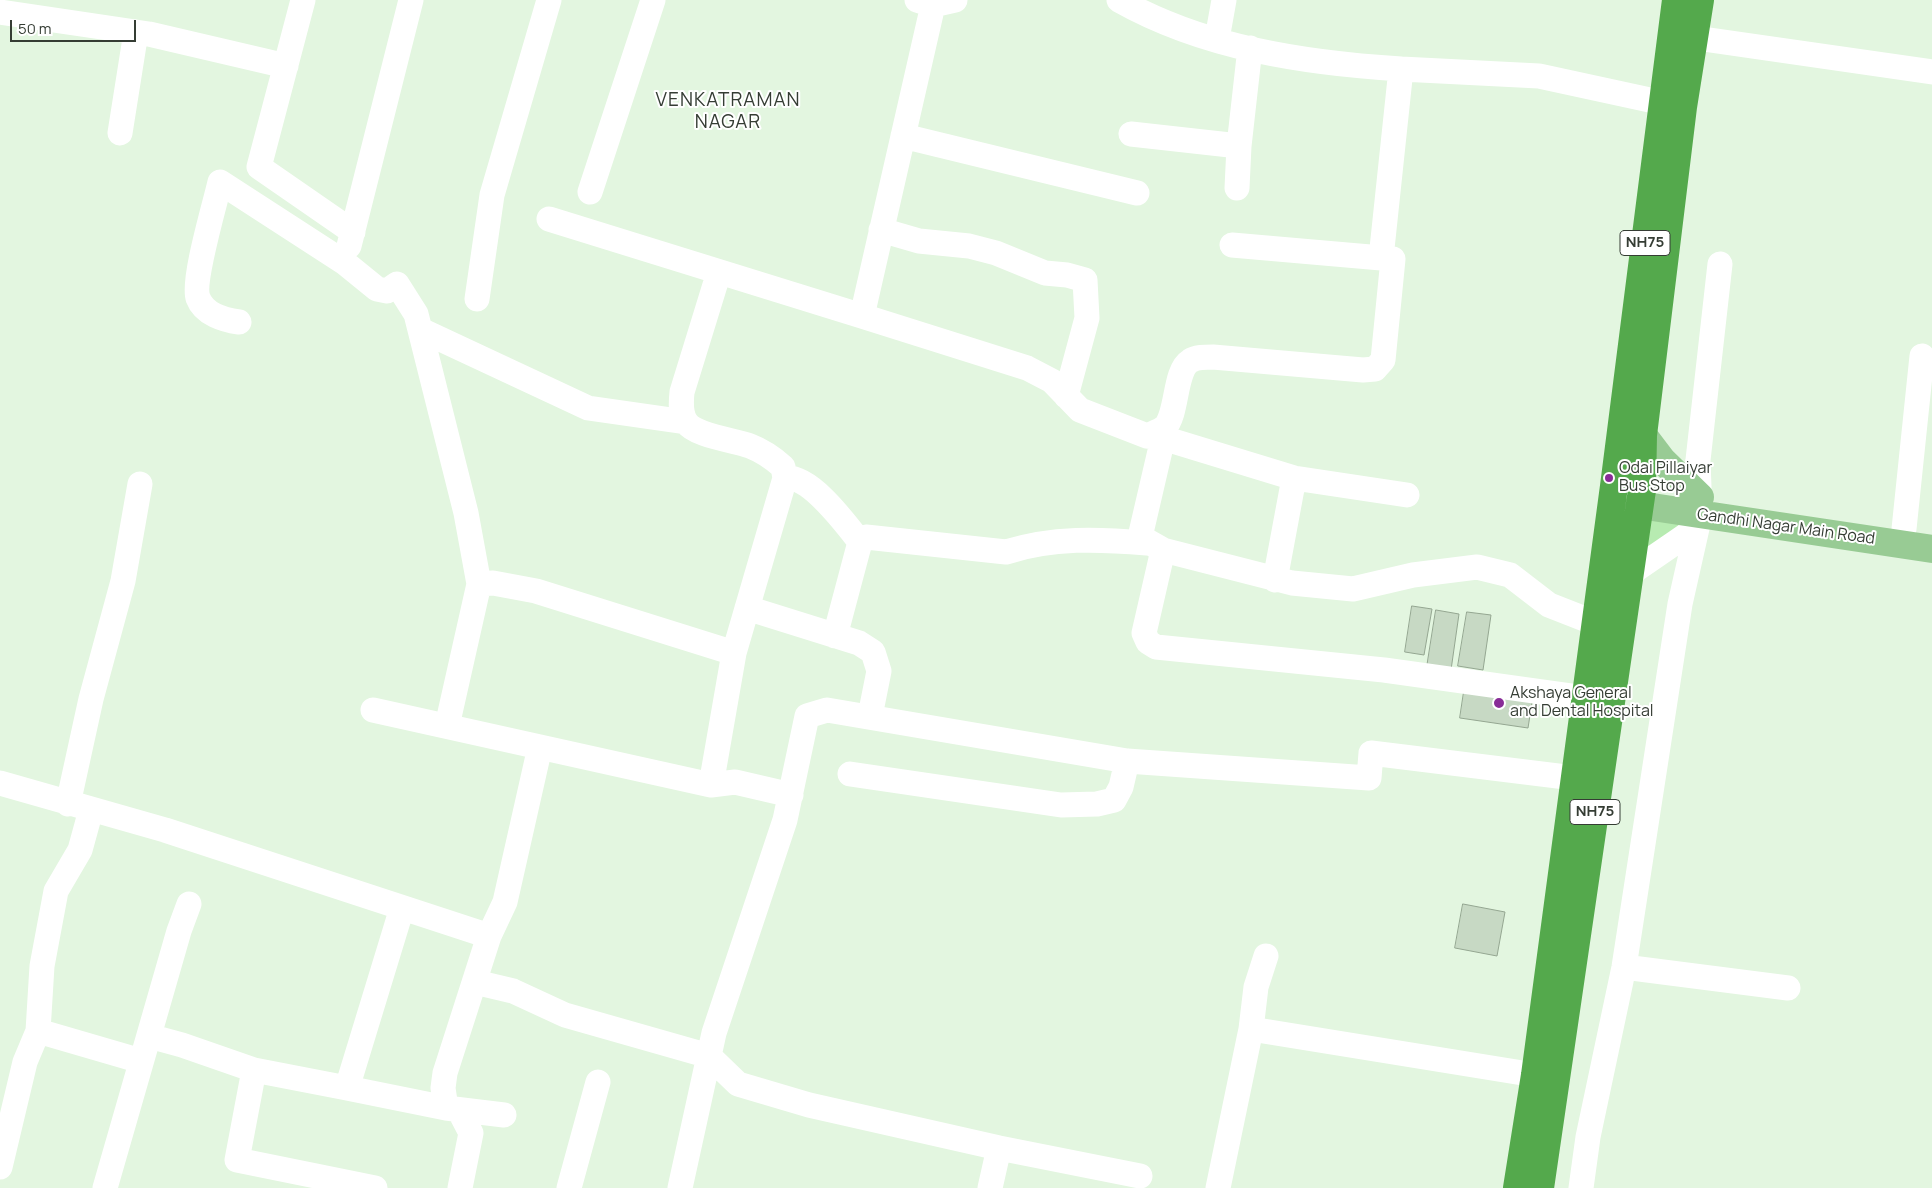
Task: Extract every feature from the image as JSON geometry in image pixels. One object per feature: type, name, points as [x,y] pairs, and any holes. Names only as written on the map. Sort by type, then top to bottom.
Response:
[{"type":"highway","name":"NH75","points":[[1540,1188],[1641,494],[1643,435],[1673,105],[1676,0]]},
{"type":"highway","name":"NH75","points":[[1517,1188],[1535,1075],[1614,486],[1673,105],[1696,38],[1700,0]]},
{"type":"highway","points":[[1614,486],[1641,494]]},
{"type":"main road","points":[[1643,435],[1698,513]]},
{"type":"main road","name":"Gandhi Nagar Main Road","points":[[1641,494],[1698,513],[1932,549]]},
{"type":"main road","name":"Gandhi Nagar Main Road","points":[[1698,513],[1904,529],[1932,534]]},
{"type":"street","points":[[303,0],[259,167],[353,232]]},
{"type":"street","points":[[345,264],[412,0]]},
{"type":"street","points":[[477,299],[492,195],[549,0]]},
{"type":"street","points":[[590,192],[654,0]]},
{"type":"street","points":[[1119,0],[1137,10],[1217,39],[1314,62],[1401,69],[1539,76],[1673,105]]},
{"type":"street","points":[[1217,39],[1224,0]]},
{"type":"street","points":[[862,316],[935,2]]},
{"type":"street","points":[[0,12],[136,32],[286,66]]},
{"type":"street","points":[[120,133],[136,32]]},
{"type":"street","points":[[1696,38],[1932,72]]},
{"type":"street","points":[[1237,188],[1239,146],[1250,48]]},
{"type":"street","points":[[1381,258],[1401,69]]},
{"type":"street","points":[[1131,134],[1239,146]]},
{"type":"street","points":[[903,136],[1137,193]]},
{"type":"street","points":[[239,322],[226,320],[203,308],[196,289],[220,182],[345,264],[376,289],[387,290],[397,284],[416,314],[466,513],[479,584],[447,726]]},
{"type":"street","points":[[550,219],[1027,368],[1052,381],[1080,410],[1155,437],[1294,478],[1407,495]]},
{"type":"street","points":[[882,230],[919,241],[968,246],[996,253],[1045,273],[1068,274],[1085,280],[1088,293],[1087,318],[1066,396]]},
{"type":"street","points":[[1155,546],[1140,537],[1140,529],[1155,437],[1169,422],[1182,371],[1188,362],[1199,358],[1213,357],[1375,370],[1383,360],[1393,259],[1232,245]]},
{"type":"street","points":[[1580,1188],[1588,1138],[1624,967],[1680,604],[1698,513],[1698,460],[1720,264]]},
{"type":"street","points":[[711,785],[734,653],[784,478],[783,466],[772,457],[752,447],[697,431],[686,422],[680,407],[682,392],[719,272]]},
{"type":"street","points":[[421,330],[588,408],[686,422]]},
{"type":"street","points":[[1904,529],[1922,356]]},
{"type":"street","points":[[784,478],[793,477],[803,482],[828,504],[860,542]]},
{"type":"street","points":[[1275,580],[1294,478]]},
{"type":"street","points":[[0,1167],[24,1062],[38,1031],[42,966],[56,891],[80,850],[80,807],[91,699],[122,581],[140,484]]},
{"type":"street","points":[[1628,575],[1698,513]]},
{"type":"street","points":[[835,636],[860,542],[866,537],[1006,552],[1028,545],[1062,540],[1109,540],[1155,546],[1275,580],[1352,589],[1413,575],[1478,567],[1510,575],[1549,606],[1595,623]]},
{"type":"street","points":[[1155,546],[1144,633],[1148,642],[1156,646],[1384,670],[1585,698]]},
{"type":"street","points":[[479,584],[509,585],[536,592],[734,653]]},
{"type":"street","points":[[747,608],[860,644],[873,652],[879,671],[870,716]]},
{"type":"street","points":[[373,710],[711,785],[735,782],[791,795]]},
{"type":"street","points":[[680,1188],[714,1033],[791,795],[807,716],[827,710],[870,716],[1127,761],[1369,778],[1372,752],[1574,778]]},
{"type":"street","points":[[460,1188],[471,1133],[452,1109],[443,1088],[445,1073],[489,936],[506,902],[540,747]]},
{"type":"street","points":[[850,774],[1060,805],[1082,805],[1114,800],[1121,787],[1127,761]]},
{"type":"street","points":[[0,783],[165,830],[489,936]]},
{"type":"street","points":[[105,1188],[179,931],[189,904]]},
{"type":"street","points":[[346,1088],[402,908]]},
{"type":"street","points":[[1218,1188],[1251,1029],[1256,987],[1266,956]]},
{"type":"street","points":[[1624,967],[1788,988]]},
{"type":"street","points":[[474,982],[513,991],[565,1015],[709,1056],[738,1084],[809,1104],[999,1148],[1140,1176]]},
{"type":"street","points":[[1251,1029],[1535,1075]]},
{"type":"street","points":[[38,1031],[141,1061]]},
{"type":"street","points":[[148,1036],[182,1045],[254,1070],[452,1109],[504,1115]]},
{"type":"street","points":[[254,1070],[237,1160],[376,1188]]},
{"type":"street","points":[[569,1188],[598,1082]]},
{"type":"street","points":[[990,1188],[999,1148]]},
{"type":"green space","points":[[1651,513],[1685,521],[1643,552]]},
{"type":"building","points":[[1412,606],[1432,609],[1424,655],[1405,652]]},
{"type":"building","points":[[1436,610],[1459,614],[1451,670],[1427,667]]},
{"type":"building","points":[[1467,612],[1491,615],[1483,670],[1458,666]]},
{"type":"building","points":[[1465,685],[1533,696],[1528,728],[1460,718]]},
{"type":"building","points":[[1463,904],[1505,912],[1497,956],[1455,948]]},
{"type":"place","name":"Odai Pillaiyar Bus Stop","points":[[1609,478]]},
{"type":"place","name":"Akshaya General and Dental Hospital","points":[[1499,703]]},
{"type":"district","name":"VENKATRAMAN NAGAR","points":[[728,112]]}]
